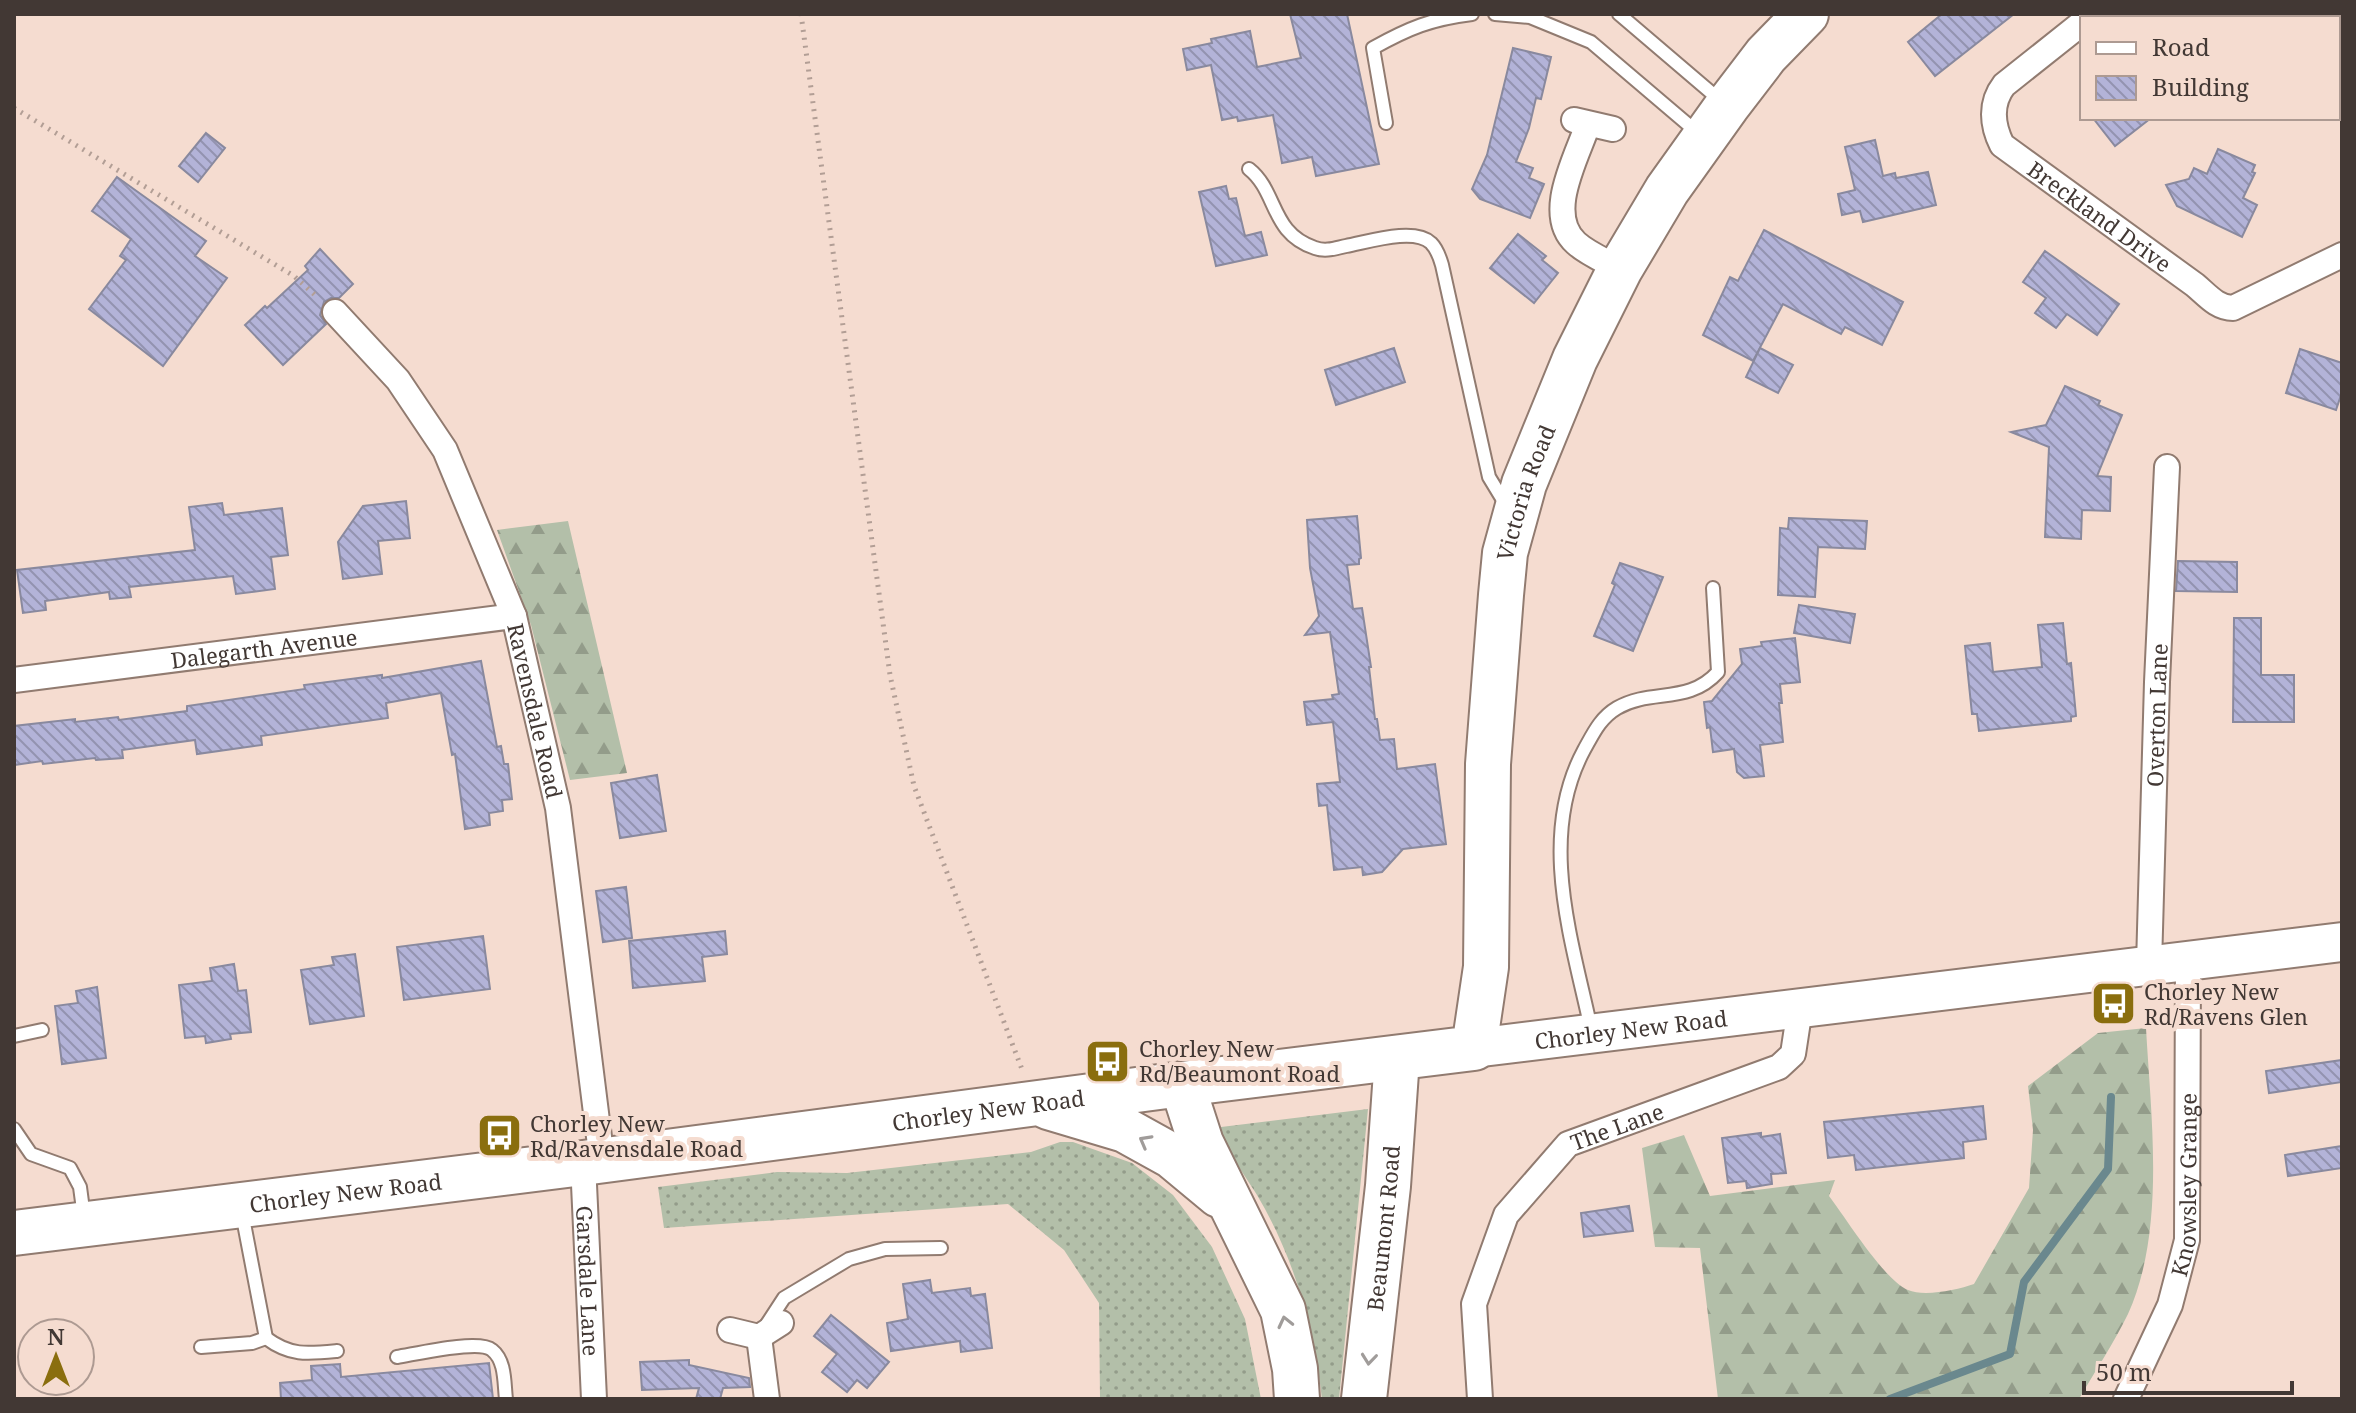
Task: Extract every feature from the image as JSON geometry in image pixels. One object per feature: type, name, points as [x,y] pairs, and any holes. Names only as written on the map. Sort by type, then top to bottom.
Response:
[{"type":"highway","name":"Victoria Road","points":[[1474,1048],[1486,967],[1491,733],[1505,553],[1513,518],[1575,359],[1620,269],[1667,190],[1715,122],[1766,55],[1806,14]]},
{"type":"highway","name":"Chorley New Road","points":[[14,1233],[1474,1048]]},
{"type":"highway","name":"Beaumont Road","points":[[1364,1399],[1388,1186],[1397,1058]]},
{"type":"highway","points":[[1182,1084],[1201,1143],[1283,1310],[1295,1369],[1297,1399]]},
{"type":"highway","points":[[1035,1103],[1125,1130],[1172,1156],[1230,1204]]},
{"type":"main road","name":"Chorley New Road","points":[[1474,1048],[2342,942]]},
{"type":"street","name":"Breckland Drive","points":[[2080,25],[1998,92],[1995,132],[2002,145],[2195,285],[2219,306],[2233,308],[2342,255]]},
{"type":"street","points":[[1613,129],[1581,122],[1561,216],[1574,242],[1620,269]]},
{"type":"street","name":"Ravensdale Road","points":[[335,312],[398,380],[445,450],[514,616],[558,808],[593,1162]]},
{"type":"street","name":"Overton Lane","points":[[2149,965],[2167,467]]},
{"type":"street","name":"Dalegarth Avenue","points":[[14,680],[514,616]]},
{"type":"street","name":"Knowsley Grange","points":[[2126,1399],[2170,1305],[2187,1240],[2188,960]]},
{"type":"street","name":"The Lane","points":[[1480,1399],[1474,1304],[1506,1215],[1568,1144],[1779,1067],[1793,1054],[1800,1008]]},
{"type":"street","name":"Garsdale Lane","points":[[593,1162],[594,1399]]},
{"type":"street","points":[[730,1330],[759,1337],[781,1323]]},
{"type":"street","points":[[759,1337],[767,1399]]},
{"type":"lane","points":[[1386,123],[1373,48],[1407,29],[1442,17],[1472,14]]},
{"type":"lane","points":[[1495,14],[1530,17],[1591,42],[1715,122]]},
{"type":"lane","points":[[1619,14],[1715,122]]},
{"type":"lane","points":[[1249,169],[1257,176],[1285,228],[1315,248],[1328,250],[1403,236],[1419,236],[1431,243],[1438,253],[1446,278],[1489,477],[1513,518]]},
{"type":"lane","points":[[1591,1032],[1565,909],[1559,851],[1565,801],[1576,765],[1598,724],[1618,708],[1642,699],[1692,691],[1707,684],[1718,672],[1713,588]]},
{"type":"lane","points":[[14,1036],[42,1030]]},
{"type":"lane","points":[[14,1129],[31,1154],[70,1168],[80,1187],[85,1225]]},
{"type":"lane","points":[[240,1206],[266,1338],[276,1346],[295,1353],[337,1351]]},
{"type":"lane","points":[[759,1337],[784,1298],[849,1259],[885,1249],[941,1248]]},
{"type":"lane","points":[[201,1347],[252,1343],[266,1338]]},
{"type":"lane","points":[[397,1357],[474,1346],[488,1348],[502,1366],[506,1399]]},
{"type":"path","points":[[801,14],[890,675],[914,786],[1035,1103]]},
{"type":"path","points":[[14,108],[294,276],[335,312]]},
{"type":"green space","points":[[568,521],[627,773],[570,780],[531,625],[497,530]]},
{"type":"green space","points":[[2146,1028],[2153,1136],[2148,1247],[2128,1314],[2079,1399],[1718,1399],[1700,1248],[1655,1247],[1642,1148],[1684,1135],[1710,1196],[1835,1180],[1829,1196],[1877,1262],[1898,1284],[1923,1293],[1959,1288],[1974,1284],[2029,1188],[2033,1130],[2028,1086],[2098,1033]]},
{"type":"green space","points":[[1368,1109],[1339,1399],[1322,1399],[1308,1320],[1282,1243],[1257,1195],[1213,1128]]},
{"type":"green space","points":[[1060,1142],[1073,1142],[1132,1163],[1173,1195],[1212,1247],[1245,1319],[1261,1399],[1100,1399],[1099,1303],[1064,1250],[1008,1204],[664,1228],[658,1187],[777,1172],[847,1173],[1031,1152]]},
{"type":"building","points":[[1290,14],[1347,14],[1379,164],[1316,176],[1312,157],[1282,163],[1273,115],[1238,121],[1237,117],[1222,120],[1211,65],[1187,70],[1183,49],[1250,31],[1257,67],[1301,58]]},
{"type":"building","points":[[1942,14],[2014,14],[1935,76],[1908,42]]},
{"type":"building","points":[[1513,48],[1551,57],[1541,99],[1536,98],[1516,162],[1533,168],[1529,178],[1544,184],[1530,218],[1480,199],[1472,189],[1487,155]]},
{"type":"building","points":[[2095,120],[2148,120],[2115,146]]},
{"type":"building","points":[[206,133],[225,148],[198,182],[179,166]]},
{"type":"building","points":[[1875,140],[1883,176],[1895,173],[1896,178],[1928,172],[1936,205],[1863,222],[1860,211],[1842,215],[1838,194],[1855,190],[1845,147]]},
{"type":"building","points":[[2218,149],[2255,165],[2252,172],[2255,173],[2243,198],[2257,205],[2242,237],[2177,206],[2166,185],[2189,179],[2194,168],[2207,174]]},
{"type":"building","points":[[117,177],[206,241],[195,256],[227,278],[163,366],[89,309],[126,260],[120,256],[131,239],[92,211]]},
{"type":"building","points":[[1226,186],[1229,199],[1236,198],[1245,236],[1261,232],[1267,255],[1216,266],[1199,192]]},
{"type":"building","points":[[1764,230],[1903,302],[1882,345],[1845,327],[1841,334],[1783,304],[1753,361],[1703,335],[1730,277],[1738,281]]},
{"type":"building","points":[[1518,234],[1546,256],[1542,260],[1558,273],[1534,303],[1490,268]]},
{"type":"building","points":[[320,249],[353,284],[339,298],[324,302],[320,315],[326,324],[283,365],[245,325],[308,270],[305,266]]},
{"type":"building","points":[[2045,251],[2119,304],[2097,335],[2067,314],[2056,328],[2035,313],[2046,298],[2023,282]]},
{"type":"building","points":[[1394,348],[1405,382],[1336,405],[1325,370]]},
{"type":"building","points":[[1760,348],[1793,365],[1778,393],[1746,377]]},
{"type":"building","points":[[2300,349],[2342,363],[2342,392],[2336,410],[2286,393]]},
{"type":"building","points":[[2065,386],[2100,401],[2098,405],[2122,415],[2097,476],[2111,477],[2110,511],[2082,510],[2081,539],[2045,537],[2049,447],[2011,432],[2046,425]]},
{"type":"building","points":[[406,501],[410,538],[378,541],[382,574],[343,579],[338,542],[363,506]]},
{"type":"building","points":[[222,503],[224,515],[282,508],[288,555],[271,557],[275,589],[236,594],[233,576],[129,587],[131,597],[110,599],[109,592],[45,601],[46,610],[23,613],[17,570],[195,550],[189,507]]},
{"type":"building","points":[[1357,516],[1361,558],[1359,564],[1347,565],[1353,609],[1362,608],[1380,740],[1394,739],[1397,769],[1435,764],[1446,844],[1403,849],[1382,872],[1363,875],[1362,867],[1334,870],[1327,805],[1319,806],[1317,784],[1340,782],[1333,722],[1307,725],[1304,702],[1333,699],[1332,695],[1339,694],[1330,632],[1305,635],[1319,616],[1310,568],[1307,520]]},
{"type":"building","points":[[1789,518],[1867,521],[1865,549],[1818,547],[1815,597],[1778,595],[1780,528],[1788,529]]},
{"type":"building","points":[[2178,561],[2237,562],[2237,592],[2176,591]]},
{"type":"building","points":[[1620,563],[1663,577],[1633,651],[1594,636],[1615,585],[1612,583]]},
{"type":"building","points":[[1799,605],[1855,614],[1850,643],[1794,633]]},
{"type":"building","points":[[2234,618],[2261,618],[2261,675],[2294,675],[2294,722],[2233,722]]},
{"type":"building","points":[[2063,623],[2076,716],[2071,717],[2071,721],[1979,731],[1977,714],[1972,714],[1965,646],[1990,643],[1993,672],[2042,667],[2038,625]]},
{"type":"building","points":[[1795,638],[1800,682],[1780,684],[1783,742],[1760,745],[1764,776],[1744,778],[1737,772],[1734,749],[1713,752],[1704,702],[1712,701],[1742,664],[1740,649],[1762,646],[1761,642]]},
{"type":"building","points":[[481,661],[497,747],[501,746],[504,764],[508,764],[512,799],[502,800],[503,811],[489,813],[490,825],[465,829],[455,754],[452,755],[441,693],[386,703],[388,718],[261,736],[262,745],[197,754],[195,740],[122,750],[123,758],[14,765],[14,726],[75,719],[75,722],[118,717],[119,720],[187,711],[187,706],[305,689],[304,685],[382,675],[382,678]]},
{"type":"building","points":[[657,775],[666,831],[620,838],[611,783]]},
{"type":"building","points":[[626,887],[632,938],[603,942],[596,891]]},
{"type":"building","points":[[725,931],[727,954],[702,957],[705,981],[633,988],[629,941]]},
{"type":"building","points":[[483,936],[490,989],[404,1000],[397,947]]},
{"type":"building","points":[[355,954],[364,1016],[310,1024],[301,970],[334,965],[332,957]]},
{"type":"building","points":[[234,964],[238,991],[246,990],[251,1032],[230,1034],[231,1039],[206,1043],[205,1036],[185,1038],[179,985],[212,981],[210,968]]},
{"type":"building","points":[[97,987],[106,1058],[62,1064],[55,1006],[78,1003],[76,991]]},
{"type":"building","points":[[2342,1060],[2342,1082],[2269,1093],[2266,1071]]},
{"type":"building","points":[[1983,1106],[1986,1139],[1963,1142],[1964,1158],[1856,1170],[1854,1155],[1828,1158],[1824,1122]]},
{"type":"building","points":[[1761,1133],[1761,1137],[1780,1134],[1786,1173],[1771,1174],[1772,1184],[1747,1188],[1746,1181],[1728,1183],[1722,1138]]},
{"type":"building","points":[[2342,1146],[2342,1168],[2288,1176],[2285,1155]]},
{"type":"building","points":[[1629,1206],[1633,1231],[1584,1237],[1581,1213]]},
{"type":"building","points":[[930,1280],[932,1293],[970,1288],[971,1296],[985,1294],[992,1348],[961,1352],[960,1341],[891,1351],[887,1323],[908,1319],[903,1284]]},
{"type":"building","points":[[831,1315],[889,1362],[867,1388],[857,1380],[847,1392],[822,1372],[837,1354],[814,1336]]},
{"type":"building","points":[[689,1360],[689,1365],[749,1378],[750,1387],[723,1388],[720,1399],[696,1399],[699,1388],[642,1390],[640,1362]]},
{"type":"building","points":[[489,1363],[493,1399],[281,1399],[280,1383],[312,1380],[311,1366],[340,1364],[341,1377]]},
{"type":"waterway","points":[[1890,1399],[2010,1354],[2024,1282],[2108,1169],[2111,1097]]},
{"type":"place","name":"Chorley New Rd/Ravens Glen","points":[[2113,1004]]},
{"type":"place","name":"Chorley New Rd/Beaumont Road","points":[[1108,1061]]},
{"type":"place","name":"Chorley New Rd/Ravensdale Road","points":[[499,1136]]}]
